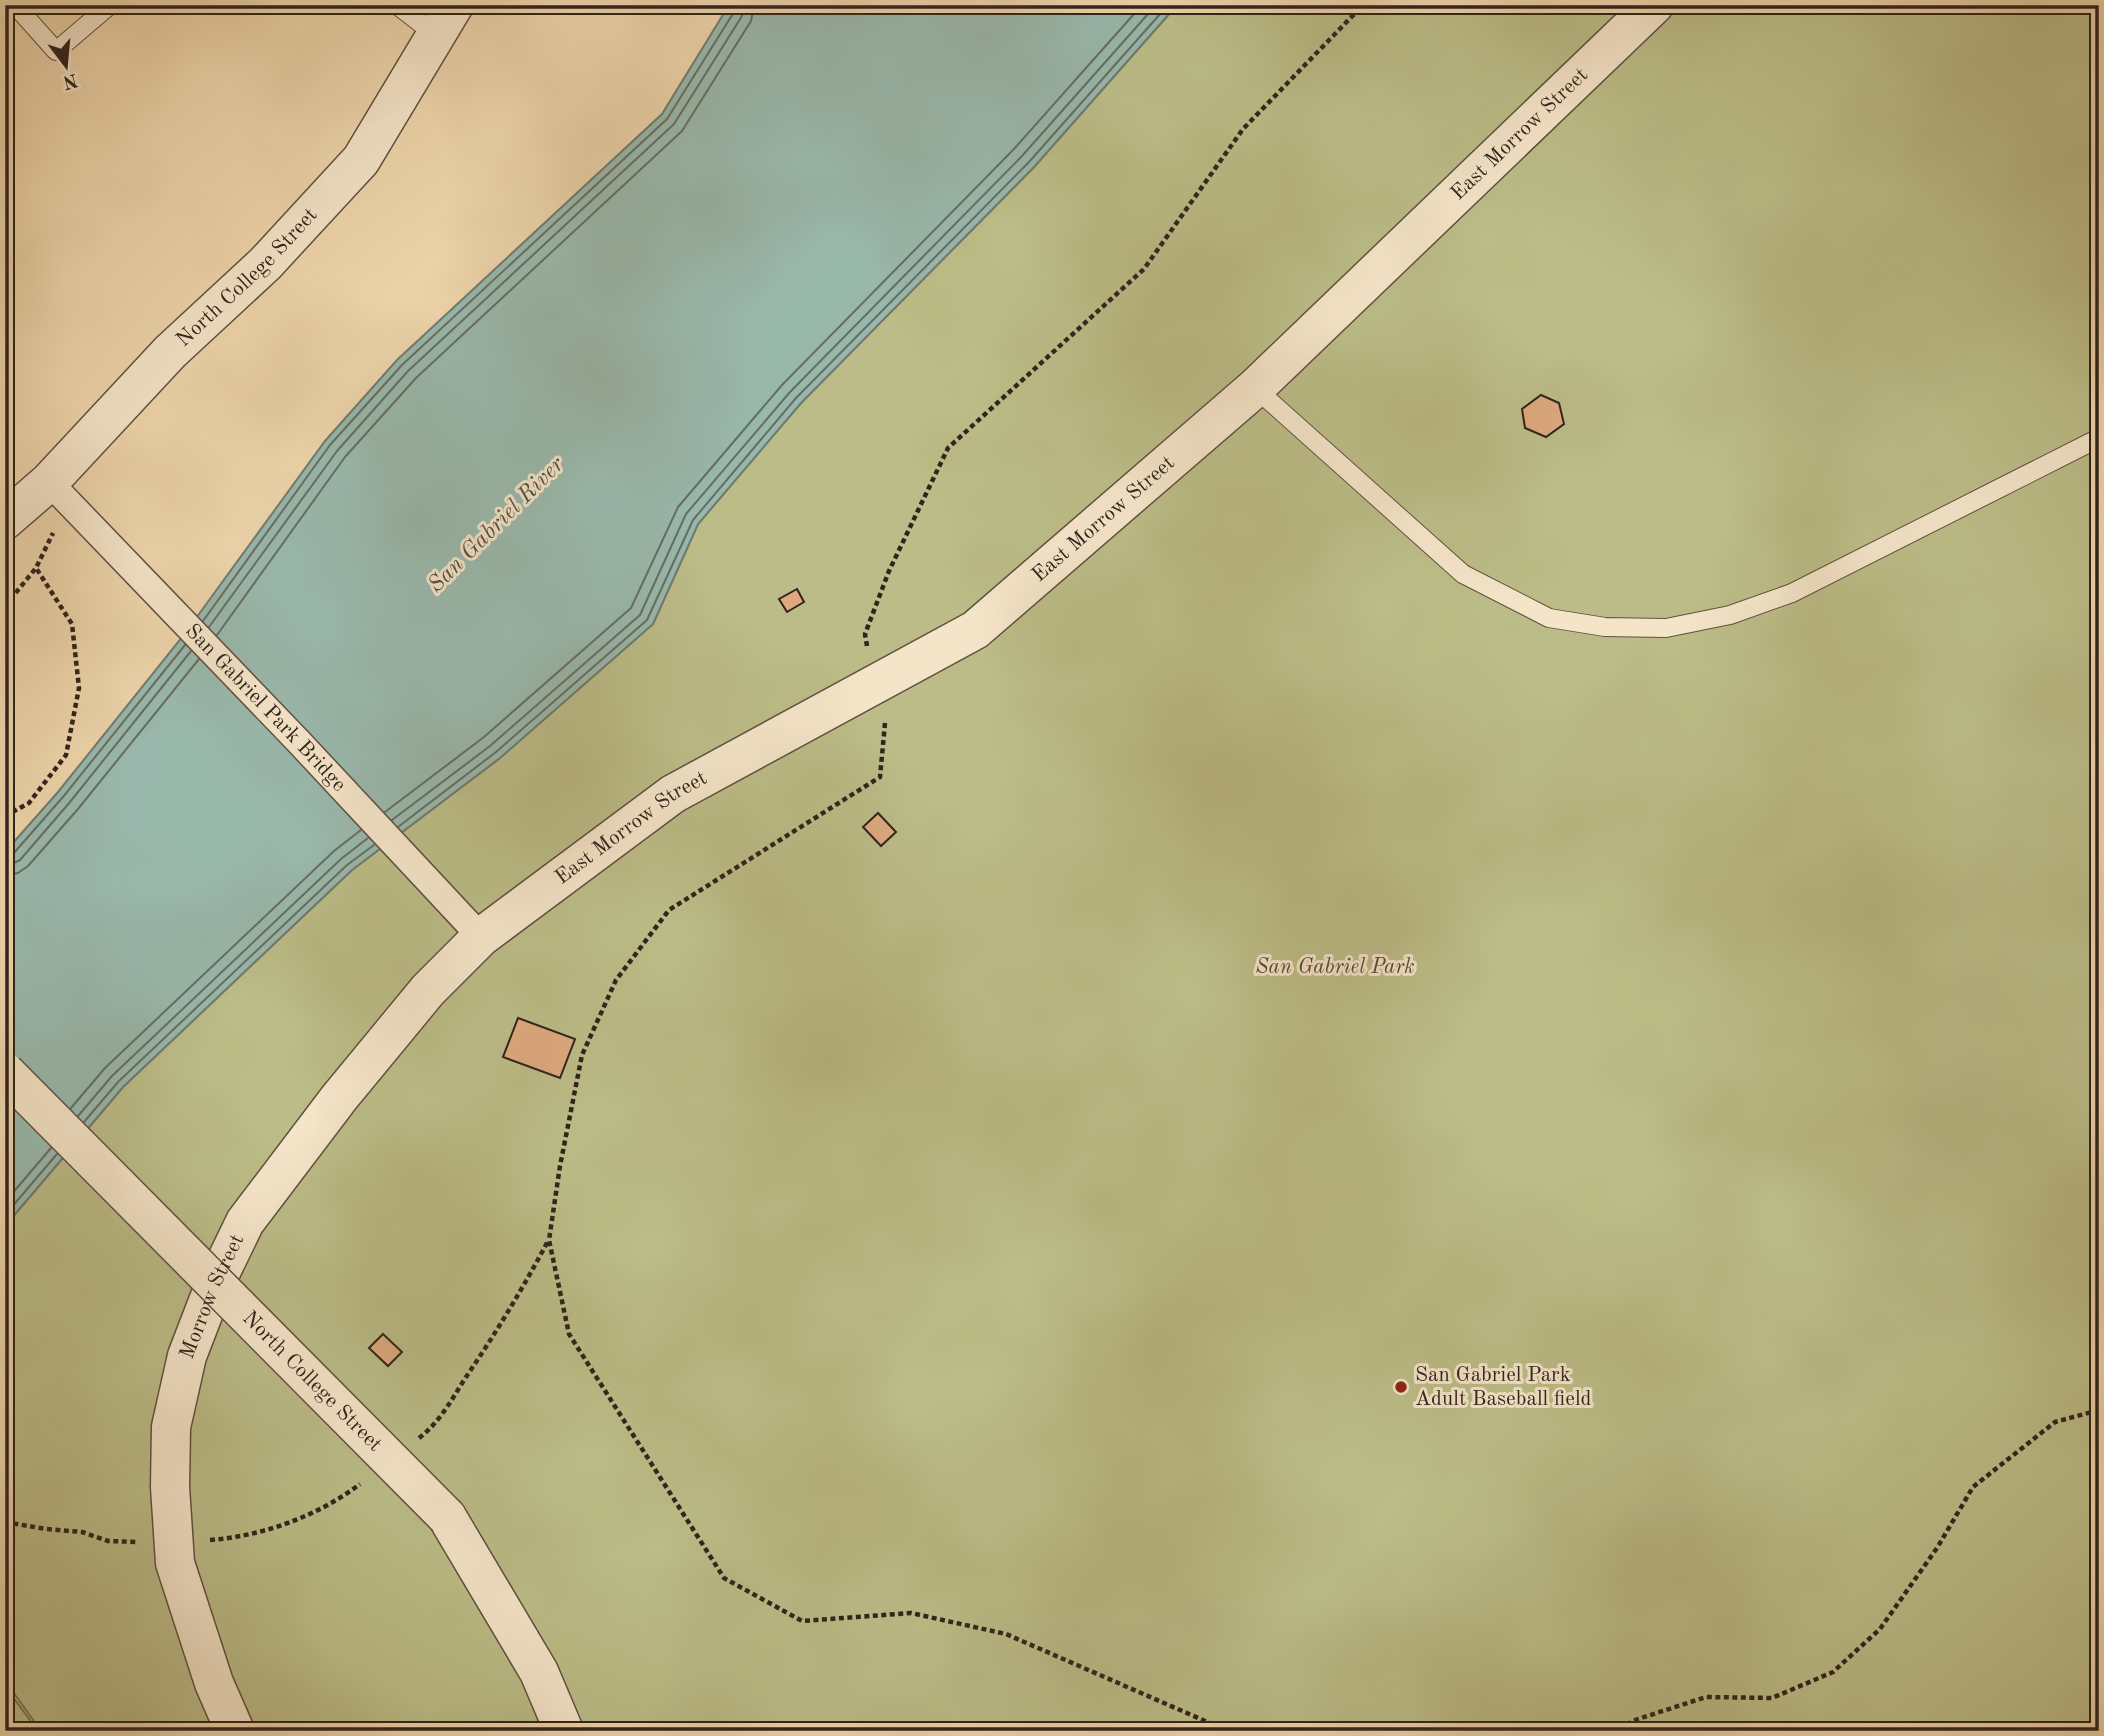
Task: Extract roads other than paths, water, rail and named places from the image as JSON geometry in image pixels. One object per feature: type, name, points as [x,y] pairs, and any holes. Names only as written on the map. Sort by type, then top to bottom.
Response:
[{"type":"street","name":"East Morrow Street","points":[[481,937],[673,794],[975,630],[1255,388],[1654,5]]},
{"type":"street","name":"North College Street","points":[[5,520],[59,491],[170,352],[265,264],[361,160],[445,20]]},
{"type":"street","name":"San Gabriel Park Bridge","points":[[59,491],[481,937]]},
{"type":"street","name":"Morrow Street","points":[[235,1731],[215,1683],[175,1563],[170,1487],[171,1427],[187,1356],[214,1286],[245,1222],[339,1098],[428,990],[481,937]]},
{"type":"street","name":"North College Street","points":[[5,1072],[447,1517],[539,1672],[564,1731]]},
{"type":"lane","points":[[15,5],[56,51],[110,5]]},
{"type":"lane","points":[[397,5],[445,20]]},
{"type":"lane","points":[[1255,388],[1463,574],[1549,618],[1605,627],[1666,628],[1730,615],[1792,593],[2099,438]]},
{"type":"water","name":"San Gabriel River","points":[[729,5],[1177,5],[1034,167],[801,403],[698,524],[653,624],[500,758],[352,870],[123,1087],[5,1226],[5,852],[58,792],[183,636],[325,441],[397,360],[662,114]]},
{"type":"place","name":"San Gabriel Park Adult Baseball field","points":[[1401,1387]]},
{"type":"park label","name":"San Gabriel Park","points":[[1335,967]]}]
